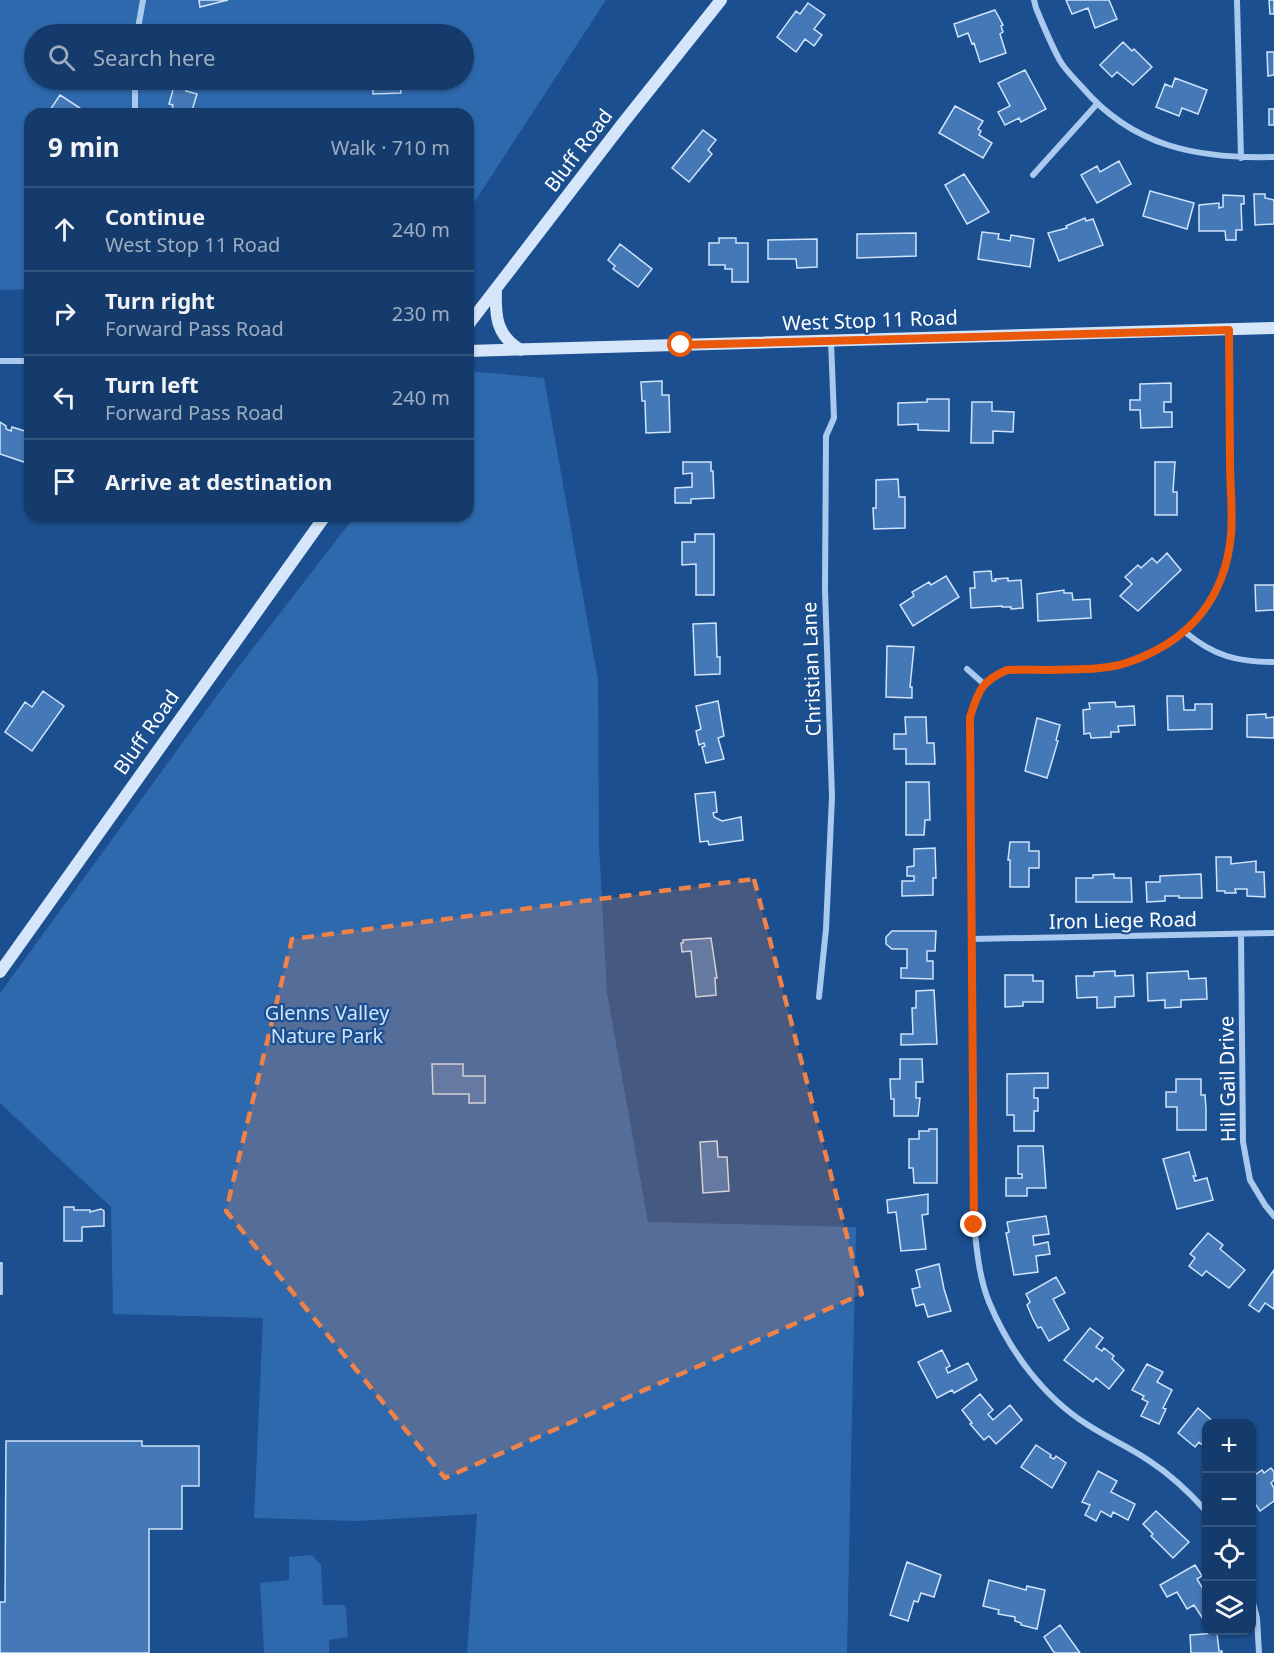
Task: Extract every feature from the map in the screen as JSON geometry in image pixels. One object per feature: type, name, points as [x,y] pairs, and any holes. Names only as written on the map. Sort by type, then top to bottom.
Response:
[{"type":"main road","name":"Bluff Road","points":[[474,317],[721,0]]},
{"type":"main road","points":[[496,289],[498,324],[506,338],[521,350]]},
{"type":"main road","name":"West Stop 11 Road","points":[[474,351],[1274,328]]},
{"type":"main road","name":"Bluff Road","points":[[0,972],[321,522]]},
{"type":"street","points":[[139,24],[143,0]]},
{"type":"street","points":[[1034,0],[1059,60],[1096,104],[1119,122],[1151,140],[1185,151],[1241,158],[1274,157]]},
{"type":"street","points":[[1237,0],[1241,158]]},
{"type":"street","points":[[135,90],[135,108]]},
{"type":"street","points":[[1033,175],[1096,104]]},
{"type":"street","points":[[1202,1507],[1176,1481],[1148,1460],[1086,1424],[1043,1389],[1009,1344],[988,1300],[979,1266],[974,1225],[970,717],[978,690],[994,676],[1007,670],[1098,668],[1128,663],[1168,645],[1185,632],[1205,610],[1222,579],[1231,535],[1229,330]]},
{"type":"street","name":"Christian Lane","points":[[819,997],[826,929],[832,797],[825,590],[826,436],[834,418],[831,341]]},
{"type":"street","points":[[0,361],[24,361]]},
{"type":"street","points":[[1185,632],[1221,656],[1249,662],[1274,662]]},
{"type":"street","points":[[967,669],[984,684]]},
{"type":"street","name":"Iron Liege Road","points":[[972,939],[1274,933]]},
{"type":"street","name":"Hill Gail Drive","points":[[1241,934],[1243,1142],[1250,1180],[1274,1216]]},
{"type":"street","points":[[1256,1615],[1259,1653]]},
{"type":"highlighted area","points":[[754,879],[862,1294],[445,1478],[226,1211],[292,939]]},
{"type":"green space","points":[[0,0],[606,0],[474,203],[474,108],[24,108],[24,289],[0,290]]},
{"type":"green space","name":"Glenns Valley Nature Park","points":[[474,372],[544,378],[598,680],[599,845],[607,993],[648,1222],[856,1227],[847,1653],[467,1653],[477,1514],[358,1521],[254,1518],[263,1318],[113,1314],[111,1207],[0,1103],[0,993],[229,679],[350,522],[474,522]]},
{"type":"green space","points":[[312,1555],[321,1565],[323,1605],[344,1605],[348,1637],[329,1640],[329,1653],[264,1653],[260,1583],[289,1580],[289,1557]]},
{"type":"building","points":[[199,0],[228,0],[200,7]]},
{"type":"building","points":[[1066,0],[1109,0],[1117,19],[1095,28],[1088,8],[1072,14]]},
{"type":"building","points":[[1269,0],[1274,0],[1274,14],[1270,14]]},
{"type":"building","points":[[808,3],[825,15],[814,29],[822,35],[814,46],[805,39],[796,52],[777,37],[796,11],[800,14]]},
{"type":"building","points":[[995,10],[1003,25],[1001,26],[1003,32],[1000,34],[1006,53],[980,62],[968,33],[958,37],[954,24]]},
{"type":"building","points":[[1123,42],[1132,51],[1134,49],[1152,67],[1133,85],[1117,72],[1112,77],[1100,65]]},
{"type":"building","points":[[1267,52],[1274,52],[1274,75],[1268,76]]},
{"type":"building","points":[[1025,70],[1046,109],[1021,122],[1019,118],[1005,125],[998,112],[1010,106],[998,83]]},
{"type":"building","points":[[1175,78],[1207,90],[1198,114],[1182,108],[1179,116],[1156,107],[1165,84],[1172,87]]},
{"type":"building","points":[[173,90],[186,90],[197,94],[193,108],[172,108],[173,105],[169,104]]},
{"type":"building","points":[[373,90],[401,90],[401,93],[373,94]]},
{"type":"building","points":[[60,95],[80,108],[51,108]]},
{"type":"building","points":[[955,106],[983,121],[978,129],[981,131],[979,135],[992,143],[983,158],[939,133]]},
{"type":"building","points":[[1269,109],[1274,109],[1274,125],[1269,125]]},
{"type":"building","points":[[703,130],[716,140],[708,150],[712,154],[689,182],[672,168]]},
{"type":"building","points":[[1119,161],[1131,184],[1097,203],[1081,175],[1097,166],[1100,172]]},
{"type":"building","points":[[964,174],[989,212],[967,224],[945,185]]},
{"type":"building","points":[[1150,191],[1194,203],[1187,229],[1143,216]]},
{"type":"building","points":[[1254,194],[1265,194],[1265,198],[1274,200],[1274,224],[1255,225]]},
{"type":"building","points":[[1223,195],[1244,196],[1244,204],[1241,204],[1242,230],[1236,230],[1236,240],[1226,240],[1225,231],[1199,231],[1199,205],[1219,203],[1219,208],[1223,207]]},
{"type":"building","points":[[1085,218],[1086,221],[1093,219],[1103,245],[1059,261],[1048,233],[1067,228],[1066,226]]},
{"type":"building","points":[[982,232],[999,234],[998,239],[1010,241],[1011,235],[1034,239],[1030,267],[978,259]]},
{"type":"building","points":[[916,233],[916,256],[857,258],[857,234]]},
{"type":"building","points":[[719,238],[736,238],[736,243],[748,243],[748,282],[732,282],[732,269],[725,269],[725,265],[709,265],[709,243],[719,243]]},
{"type":"building","points":[[817,239],[817,267],[797,268],[796,259],[768,259],[768,240]]},
{"type":"building","points":[[620,244],[652,269],[638,287],[613,269],[615,266],[608,260]]},
{"type":"building","points":[[662,381],[662,395],[669,395],[670,432],[646,433],[645,401],[642,401],[641,382]]},
{"type":"building","points":[[1171,383],[1171,402],[1164,402],[1164,412],[1172,412],[1172,427],[1141,428],[1140,410],[1130,410],[1130,400],[1140,400],[1140,384]]},
{"type":"building","points":[[927,399],[949,399],[949,431],[918,430],[918,424],[898,425],[898,403],[927,402]]},
{"type":"building","points":[[972,402],[992,402],[992,411],[1014,412],[1013,432],[993,431],[993,443],[971,443]]},
{"type":"building","points":[[0,422],[11,431],[12,427],[24,431],[24,462],[0,454]]},
{"type":"building","points":[[683,462],[711,462],[714,498],[691,499],[691,503],[675,503],[675,488],[692,487],[692,473],[683,474]]},
{"type":"building","points":[[1155,462],[1175,462],[1173,492],[1177,492],[1177,515],[1155,515]]},
{"type":"building","points":[[898,479],[899,497],[905,497],[905,528],[874,529],[873,508],[876,508],[876,480]]},
{"type":"building","points":[[695,534],[714,534],[714,595],[696,595],[696,564],[682,565],[682,542],[695,542]]},
{"type":"building","points":[[1167,553],[1181,570],[1138,611],[1120,596],[1132,584],[1125,577],[1138,565],[1141,568],[1152,558],[1157,563]]},
{"type":"building","points":[[991,571],[992,581],[1008,578],[1008,581],[1021,580],[1023,608],[1011,609],[1011,607],[1002,606],[971,608],[970,588],[975,588],[974,572]]},
{"type":"building","points":[[946,576],[959,597],[913,626],[900,605],[914,596],[912,592],[929,582],[931,585]]},
{"type":"building","points":[[1255,585],[1274,585],[1274,610],[1256,611]]},
{"type":"building","points":[[1064,590],[1064,593],[1072,593],[1073,600],[1090,599],[1091,618],[1038,621],[1037,594]]},
{"type":"building","points":[[716,623],[720,674],[695,675],[693,624]]},
{"type":"building","points":[[887,646],[914,647],[910,687],[912,687],[912,698],[886,697]]},
{"type":"building","points":[[43,691],[64,706],[32,751],[5,732],[25,702],[32,707]]},
{"type":"building","points":[[1167,696],[1183,696],[1184,710],[1195,710],[1195,704],[1212,704],[1212,729],[1168,730]]},
{"type":"building","points":[[718,701],[724,736],[718,738],[724,759],[706,763],[702,747],[705,746],[704,743],[699,745],[696,731],[701,729],[696,706]]},
{"type":"building","points":[[1115,702],[1116,707],[1134,706],[1135,725],[1118,726],[1119,732],[1111,732],[1111,737],[1091,738],[1090,733],[1084,734],[1083,710],[1090,709],[1089,703]]},
{"type":"building","points":[[1266,714],[1266,718],[1274,717],[1274,738],[1247,737],[1247,715]]},
{"type":"building","points":[[905,717],[926,717],[927,743],[934,743],[935,764],[906,764],[906,749],[894,749],[894,734],[906,734]]},
{"type":"building","points":[[1037,718],[1060,725],[1056,740],[1058,741],[1047,778],[1025,771]]},
{"type":"building","points":[[906,782],[929,782],[930,820],[925,820],[924,835],[906,835]]},
{"type":"building","points":[[715,792],[717,812],[713,813],[714,817],[722,821],[741,817],[743,840],[709,845],[708,841],[700,842],[695,794]]},
{"type":"building","points":[[1010,842],[1029,842],[1029,851],[1039,851],[1039,868],[1029,868],[1029,887],[1010,887],[1010,860],[1008,860]]},
{"type":"building","points":[[935,848],[936,878],[933,878],[933,895],[902,896],[902,881],[914,881],[914,876],[907,876],[907,867],[914,866],[914,849]]},
{"type":"building","points":[[1216,857],[1231,857],[1231,864],[1256,861],[1256,872],[1264,872],[1265,897],[1247,896],[1247,889],[1235,889],[1236,893],[1217,891]]},
{"type":"building","points":[[1114,874],[1114,878],[1131,878],[1132,902],[1076,902],[1076,878]]},
{"type":"building","points":[[1201,874],[1202,898],[1165,896],[1165,901],[1147,902],[1146,882],[1160,882],[1160,876]]},
{"type":"building","points":[[892,931],[936,931],[935,951],[927,951],[927,961],[933,961],[933,979],[901,978],[901,968],[907,968],[907,949],[892,949],[886,944],[886,937]]},
{"type":"building","points":[[711,938],[717,978],[715,978],[716,995],[696,997],[691,951],[682,952],[681,943],[683,940]]},
{"type":"building","points":[[1115,971],[1115,976],[1133,975],[1134,996],[1115,997],[1115,1007],[1097,1008],[1097,997],[1077,998],[1076,976],[1094,976],[1094,972]]},
{"type":"building","points":[[1188,971],[1189,979],[1206,978],[1207,999],[1181,1000],[1181,1007],[1165,1008],[1165,1000],[1148,1001],[1147,973]]},
{"type":"building","points":[[1005,975],[1033,975],[1033,981],[1043,981],[1043,1002],[1023,1002],[1023,1006],[1005,1007]]},
{"type":"building","points":[[934,990],[937,1044],[901,1045],[901,1034],[913,1034],[912,1008],[916,1008],[916,991]]},
{"type":"building","points":[[900,1059],[922,1059],[923,1082],[916,1082],[916,1098],[920,1098],[918,1116],[894,1116],[894,1099],[891,1099],[890,1079],[900,1079]]},
{"type":"building","points":[[432,1064],[463,1064],[463,1076],[485,1076],[485,1103],[469,1103],[469,1094],[433,1094]]},
{"type":"building","points":[[1048,1073],[1048,1088],[1034,1088],[1034,1098],[1038,1098],[1038,1111],[1034,1111],[1034,1131],[1014,1131],[1014,1115],[1007,1115],[1007,1074]]},
{"type":"building","points":[[1176,1079],[1201,1079],[1201,1095],[1205,1095],[1206,1130],[1177,1130],[1177,1107],[1166,1107],[1166,1092],[1176,1092]]},
{"type":"building","points":[[929,1129],[937,1129],[937,1183],[914,1183],[913,1168],[909,1168],[909,1139],[919,1139],[919,1131],[929,1131]]},
{"type":"building","points":[[717,1141],[718,1157],[727,1157],[729,1191],[703,1193],[700,1142]]},
{"type":"building","points":[[1018,1146],[1043,1146],[1046,1188],[1027,1188],[1027,1196],[1006,1196],[1006,1178],[1022,1178],[1022,1174],[1018,1174]]},
{"type":"building","points":[[1189,1152],[1196,1176],[1193,1176],[1195,1181],[1207,1178],[1213,1200],[1177,1209],[1163,1159]]},
{"type":"building","points":[[928,1194],[928,1214],[922,1215],[926,1249],[901,1251],[896,1212],[888,1213],[887,1200]]},
{"type":"building","points":[[64,1207],[74,1207],[74,1210],[90,1210],[90,1212],[101,1209],[104,1211],[104,1226],[82,1227],[82,1241],[64,1241]]},
{"type":"building","points":[[1046,1216],[1049,1234],[1033,1236],[1034,1245],[1048,1242],[1050,1254],[1036,1256],[1038,1272],[1014,1275],[1006,1233],[1009,1232],[1007,1222]]},
{"type":"building","points":[[1208,1233],[1223,1245],[1220,1249],[1245,1270],[1229,1288],[1206,1271],[1202,1276],[1189,1266],[1195,1258],[1190,1254]]},
{"type":"building","points":[[0,1263],[2,1263],[2,1294],[0,1294]]},
{"type":"building","points":[[939,1264],[951,1311],[928,1317],[924,1304],[916,1306],[912,1289],[920,1287],[916,1270]]},
{"type":"building","points":[[1274,1270],[1274,1309],[1265,1303],[1259,1312],[1249,1305]]},
{"type":"building","points":[[1056,1277],[1065,1293],[1053,1299],[1069,1329],[1049,1341],[1033,1319],[1027,1305],[1030,1302],[1026,1294]]},
{"type":"building","points":[[1090,1328],[1103,1338],[1096,1347],[1102,1351],[1104,1348],[1114,1356],[1112,1359],[1124,1370],[1109,1389],[1096,1378],[1093,1382],[1064,1360]]},
{"type":"building","points":[[942,1350],[950,1366],[946,1368],[948,1373],[968,1363],[977,1380],[954,1393],[952,1390],[937,1398],[918,1362]]},
{"type":"building","points":[[1147,1364],[1163,1372],[1157,1382],[1172,1390],[1163,1408],[1166,1409],[1159,1424],[1141,1416],[1148,1402],[1142,1399],[1144,1396],[1132,1390]]},
{"type":"building","points":[[980,1394],[993,1410],[988,1414],[993,1420],[1010,1405],[1022,1420],[996,1444],[989,1436],[984,1440],[970,1424],[972,1423],[962,1410]]},
{"type":"building","points":[[1198,1408],[1210,1419],[1202,1419],[1202,1445],[1199,1442],[1195,1447],[1178,1433]]},
{"type":"building","points":[[6,1441],[142,1441],[142,1446],[199,1446],[199,1486],[182,1486],[182,1529],[149,1529],[149,1653],[0,1653],[0,1602],[5,1602]]},
{"type":"building","points":[[1036,1445],[1051,1455],[1050,1457],[1054,1459],[1056,1456],[1066,1463],[1052,1488],[1021,1467]]},
{"type":"building","points":[[1271,1468],[1274,1472],[1274,1480],[1271,1483],[1274,1488],[1274,1501],[1260,1511],[1256,1505],[1256,1474],[1262,1470],[1264,1473]]},
{"type":"building","points":[[1098,1471],[1117,1481],[1111,1492],[1135,1504],[1128,1520],[1113,1512],[1111,1517],[1101,1511],[1096,1521],[1085,1515],[1090,1505],[1082,1502]]},
{"type":"building","points":[[1156,1511],[1189,1542],[1173,1558],[1151,1536],[1153,1534],[1143,1524]]},
{"type":"building","points":[[907,1562],[941,1575],[934,1597],[921,1593],[918,1602],[914,1601],[908,1621],[890,1615]]},
{"type":"building","points":[[1195,1565],[1202,1576],[1197,1579],[1202,1587],[1202,1617],[1194,1605],[1187,1609],[1177,1592],[1167,1597],[1160,1585]]},
{"type":"building","points":[[989,1580],[1026,1590],[1027,1586],[1045,1590],[1037,1629],[1021,1625],[1015,1621],[1015,1617],[998,1614],[999,1610],[983,1606]]},
{"type":"building","points":[[1060,1625],[1080,1653],[1055,1653],[1053,1651],[1044,1637]]},
{"type":"building","points":[[1190,1635],[1217,1635],[1219,1651],[1222,1653],[1191,1653]]},
{"type":"route","points":[[681,345],[1229,330],[1231,535],[1222,579],[1205,610],[1185,632],[1168,645],[1128,663],[1098,668],[1007,670],[994,676],[978,690],[970,717],[974,1225]]}]
